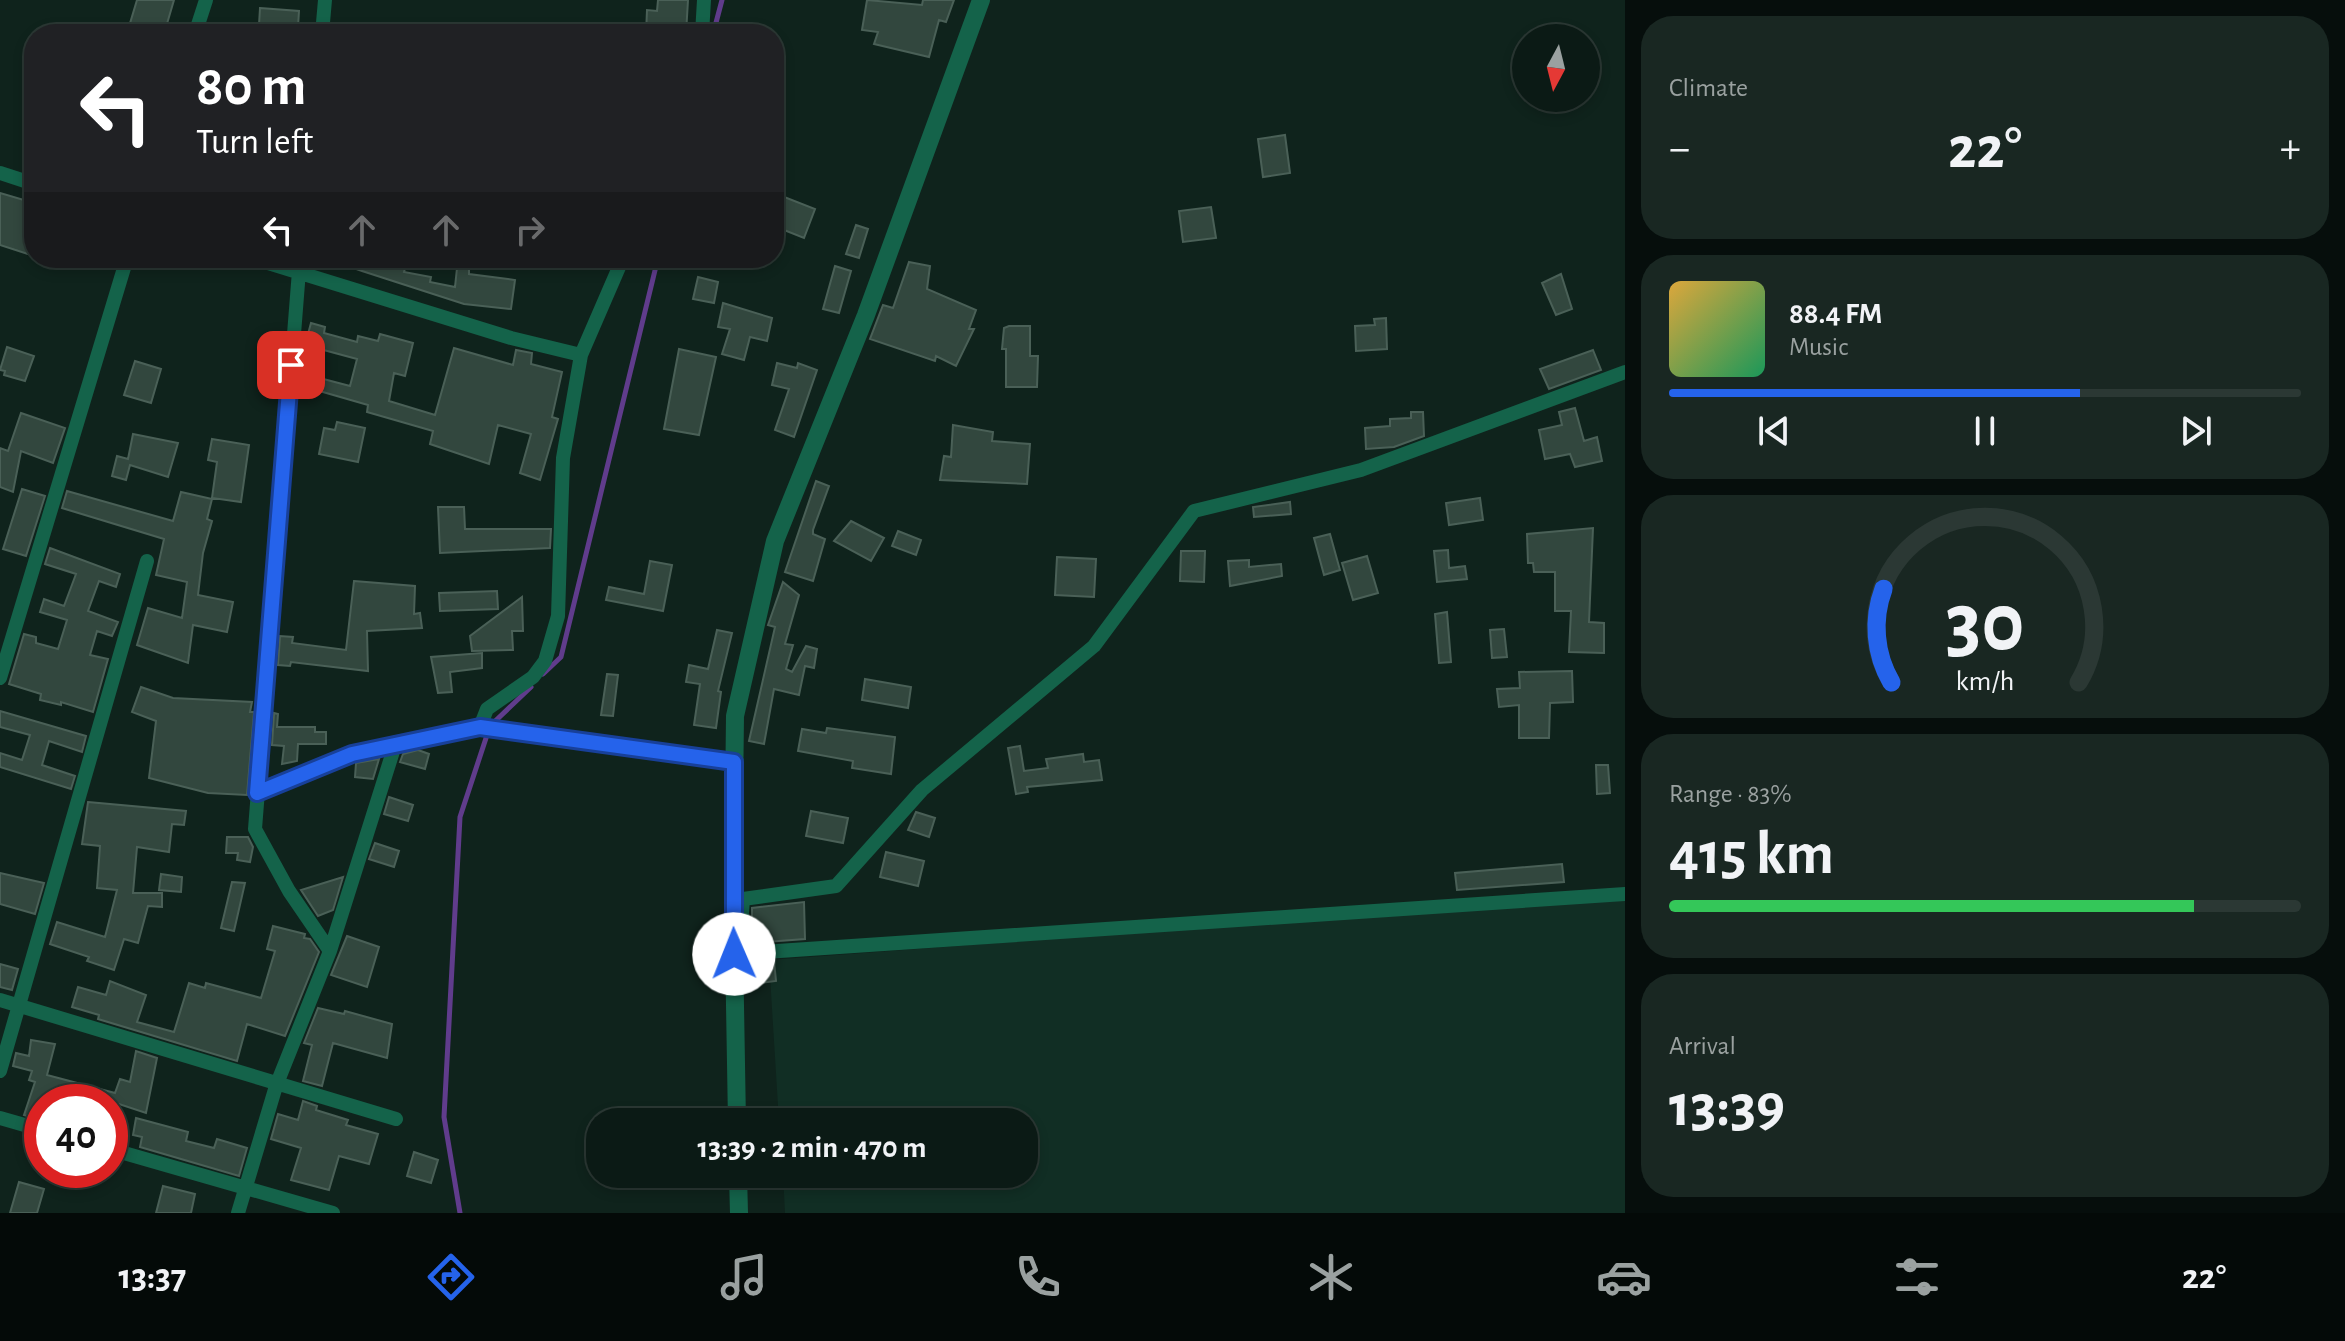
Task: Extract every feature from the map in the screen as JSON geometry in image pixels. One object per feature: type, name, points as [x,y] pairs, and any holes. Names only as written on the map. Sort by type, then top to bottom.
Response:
[{"type":"street","points":[[198,24],[206,0]]},
{"type":"street","points":[[323,24],[325,0]]},
{"type":"street","points":[[703,24],[704,0]]},
{"type":"street","points":[[737,1108],[735,716],[775,541],[866,315],[981,0]]},
{"type":"street","points":[[0,173],[24,181]]},
{"type":"street","points":[[0,678],[124,268]]},
{"type":"street","points":[[281,268],[581,355]]},
{"type":"street","points":[[299,268],[255,829],[289,891],[330,951]]},
{"type":"street","points":[[480,727],[487,709],[540,671],[558,616],[563,458],[581,355],[619,268]]},
{"type":"street","points":[[736,953],[743,899],[836,886],[922,790],[1094,646],[1194,511],[1361,470],[1625,372]]},
{"type":"street","points":[[0,1071],[147,561]]},
{"type":"street","points":[[257,793],[352,754],[396,742],[480,727],[734,762]]},
{"type":"street","points":[[238,1213],[276,1086],[330,951],[396,742]]},
{"type":"street","points":[[736,953],[1625,894]]},
{"type":"street","points":[[0,1000],[276,1086],[396,1119]]},
{"type":"street","points":[[0,1118],[24,1125]]},
{"type":"street","points":[[128,1154],[333,1213]]},
{"type":"street","points":[[738,1188],[739,1213]]},
{"type":"shaded area","points":[[1625,896],[1625,1213],[785,1213],[784,1188],[1038,1188],[1038,1108],[778,1108],[769,960]]},
{"type":"building","points":[[137,0],[174,0],[167,24],[130,24]]},
{"type":"building","points":[[658,0],[688,0],[687,24],[646,24],[647,10],[657,11]]},
{"type":"building","points":[[867,0],[922,5],[923,0],[954,0],[946,22],[939,20],[929,57],[874,44],[878,32],[862,30]]},
{"type":"building","points":[[260,8],[299,11],[298,24],[259,24]]},
{"type":"building","points":[[1285,135],[1290,173],[1263,177],[1258,139]]},
{"type":"building","points":[[0,193],[24,200],[24,253],[0,245]]},
{"type":"building","points":[[784,197],[815,209],[804,238],[784,230]]},
{"type":"building","points":[[1211,207],[1216,238],[1183,242],[1179,211]]},
{"type":"building","points":[[856,225],[868,229],[859,258],[846,254]]},
{"type":"building","points":[[909,262],[930,266],[927,289],[976,310],[969,329],[974,329],[956,366],[936,356],[935,361],[870,339],[883,305],[893,308]]},
{"type":"building","points":[[835,266],[851,271],[839,313],[823,309]]},
{"type":"building","points":[[354,268],[405,268],[404,272],[431,277],[430,282],[455,287],[457,268],[469,269],[469,274],[515,280],[511,309],[464,304]]},
{"type":"building","points":[[1561,274],[1572,309],[1556,315],[1542,283]]},
{"type":"building","points":[[698,277],[718,282],[714,303],[693,299]]},
{"type":"building","points":[[723,303],[772,318],[767,341],[750,337],[744,360],[722,354],[730,329],[718,327]]},
{"type":"building","points":[[1386,318],[1387,349],[1356,351],[1355,326],[1375,325],[1374,319]]},
{"type":"building","points":[[311,323],[325,327],[324,333],[357,342],[358,336],[378,341],[380,334],[413,343],[405,376],[394,373],[389,401],[435,415],[454,348],[513,365],[516,350],[532,353],[531,364],[562,372],[552,417],[558,419],[540,480],[520,473],[531,434],[498,425],[489,464],[430,444],[433,431],[367,412],[368,405],[309,388],[312,376],[350,386],[357,359],[305,345]]},
{"type":"building","points":[[1030,326],[1030,356],[1038,356],[1037,387],[1006,387],[1006,349],[1002,349],[1004,328]]},
{"type":"building","points":[[7,347],[34,356],[25,381],[4,375],[5,371],[0,370]]},
{"type":"building","points":[[679,349],[716,357],[699,435],[664,429]]},
{"type":"building","points":[[1593,350],[1601,370],[1549,389],[1540,369]]},
{"type":"building","points":[[135,361],[161,369],[151,403],[124,395]]},
{"type":"building","points":[[777,363],[797,368],[798,363],[817,370],[794,437],[775,430],[789,389],[772,385]]},
{"type":"building","points":[[1575,408],[1584,441],[1597,437],[1602,461],[1575,467],[1570,454],[1545,459],[1539,430],[1562,425],[1559,412]]},
{"type":"building","points":[[1411,412],[1423,412],[1424,436],[1394,447],[1366,449],[1365,428],[1390,426],[1390,419],[1411,418]]},
{"type":"building","points":[[21,413],[65,428],[53,463],[21,451],[13,492],[0,487],[0,448],[8,451]]},
{"type":"building","points":[[337,422],[365,428],[358,462],[319,454],[324,428],[335,430]]},
{"type":"building","points":[[953,425],[993,432],[992,441],[1030,444],[1027,484],[940,480],[944,456],[951,457]]},
{"type":"building","points":[[133,434],[178,443],[168,477],[130,465],[126,480],[112,476],[117,456],[128,459]]},
{"type":"building","points":[[212,439],[249,445],[241,502],[212,498],[217,462],[208,460]]},
{"type":"building","points":[[816,481],[829,486],[813,530],[813,534],[825,539],[813,581],[785,572]]},
{"type":"building","points":[[22,489],[45,496],[26,556],[3,549]]},
{"type":"building","points":[[67,491],[173,521],[181,492],[212,499],[207,519],[212,521],[203,553],[198,595],[233,602],[227,632],[193,625],[188,663],[137,645],[148,608],[182,618],[187,582],[156,575],[164,539],[62,508]]},
{"type":"building","points":[[1480,498],[1483,520],[1449,525],[1446,503]]},
{"type":"building","points":[[1290,502],[1291,514],[1254,517],[1253,507]]},
{"type":"building","points":[[438,507],[464,507],[465,529],[551,529],[550,548],[440,553]]},
{"type":"building","points":[[851,521],[884,538],[871,561],[834,541]]},
{"type":"building","points":[[1593,528],[1589,622],[1604,623],[1604,653],[1569,652],[1571,611],[1555,611],[1555,572],[1534,572],[1533,563],[1528,563],[1527,534]]},
{"type":"building","points":[[898,531],[921,540],[916,555],[892,546]]},
{"type":"building","points":[[1330,534],[1340,570],[1324,575],[1314,538]]},
{"type":"building","points":[[50,548],[120,574],[116,587],[99,581],[88,611],[118,622],[112,636],[97,631],[90,655],[108,659],[93,712],[61,702],[61,705],[40,700],[41,694],[9,684],[24,634],[36,637],[36,643],[58,649],[67,620],[40,612],[44,599],[64,606],[76,574],[45,564]]},
{"type":"building","points":[[1448,550],[1449,568],[1465,566],[1467,579],[1437,582],[1434,551]]},
{"type":"building","points":[[1181,551],[1205,551],[1204,582],[1180,581]]},
{"type":"building","points":[[1367,556],[1378,593],[1353,600],[1342,563]]},
{"type":"building","points":[[1057,557],[1096,559],[1094,597],[1055,595]]},
{"type":"building","points":[[1249,560],[1249,567],[1281,564],[1282,576],[1230,586],[1228,561]]},
{"type":"building","points":[[650,561],[672,565],[663,611],[606,600],[609,587],[644,594]]},
{"type":"building","points":[[354,581],[415,586],[414,614],[420,613],[422,628],[367,631],[368,671],[291,662],[290,666],[278,665],[280,636],[293,637],[292,643],[346,650]]},
{"type":"building","points":[[783,582],[799,595],[785,644],[793,645],[786,669],[792,672],[806,646],[817,649],[814,668],[805,666],[799,695],[774,689],[764,744],[749,741],[775,627],[768,625]]},
{"type":"building","points":[[497,591],[498,609],[440,611],[439,593]]},
{"type":"building","points":[[522,597],[523,631],[512,631],[513,650],[472,651],[470,636]]},
{"type":"building","points":[[1447,612],[1451,662],[1439,663],[1435,614]]},
{"type":"building","points":[[1504,629],[1507,657],[1492,658],[1490,630]]},
{"type":"building","points":[[717,630],[732,633],[718,691],[721,692],[716,728],[694,725],[700,684],[686,682],[689,665],[708,669]]},
{"type":"building","points":[[482,653],[482,668],[450,672],[452,692],[438,693],[431,657]]},
{"type":"building","points":[[1572,671],[1573,702],[1550,703],[1549,738],[1519,738],[1519,705],[1499,707],[1497,689],[1520,688],[1519,672]]},
{"type":"building","points":[[607,674],[618,675],[613,716],[601,715]]},
{"type":"building","points":[[865,679],[911,687],[908,708],[862,700]]},
{"type":"building","points":[[141,687],[173,698],[252,702],[250,712],[254,712],[247,795],[208,793],[149,778],[156,721],[132,712]]},
{"type":"building","points":[[0,711],[86,736],[82,752],[49,741],[42,765],[75,776],[71,789],[0,767],[0,753],[22,760],[30,735],[0,727]]},
{"type":"building","points":[[274,713],[278,714],[277,727],[315,727],[315,732],[326,732],[326,744],[298,744],[297,761],[282,764],[284,746],[272,745]]},
{"type":"building","points":[[827,728],[895,737],[891,774],[852,768],[853,761],[798,751],[802,729],[826,733]]},
{"type":"building","points":[[1020,746],[1024,771],[1048,768],[1046,759],[1083,754],[1084,762],[1099,760],[1102,780],[1027,787],[1028,792],[1016,794],[1008,748]]},
{"type":"building","points":[[418,750],[429,754],[425,769],[400,762],[403,754]]},
{"type":"building","points":[[379,759],[373,779],[355,777],[356,763]]},
{"type":"building","points":[[1596,765],[1608,765],[1610,793],[1597,794]]},
{"type":"building","points":[[389,797],[413,805],[408,821],[384,814]]},
{"type":"building","points":[[88,802],[186,811],[184,825],[172,824],[169,852],[137,847],[133,893],[162,893],[162,907],[148,906],[138,943],[124,939],[114,970],[87,961],[89,957],[50,944],[57,922],[105,937],[117,890],[97,888],[100,846],[82,844]]},
{"type":"building","points":[[811,811],[848,818],[843,843],[806,836]]},
{"type":"building","points":[[916,812],[935,818],[929,837],[908,830]]},
{"type":"building","points":[[227,837],[248,837],[253,847],[250,862],[237,860],[238,853],[226,853]]},
{"type":"building","points":[[375,843],[399,851],[394,867],[369,859]]},
{"type":"building","points":[[886,852],[924,861],[918,886],[880,877]]},
{"type":"building","points":[[1562,864],[1564,882],[1457,890],[1455,873]]},
{"type":"building","points":[[0,873],[44,883],[35,914],[0,904]]},
{"type":"building","points":[[161,874],[182,877],[181,892],[159,890]]},
{"type":"building","points":[[343,877],[333,910],[318,916],[301,890]]},
{"type":"building","points":[[232,882],[245,883],[234,931],[221,928]]},
{"type":"building","points":[[804,902],[805,939],[752,943],[752,908]]},
{"type":"building","points":[[273,926],[305,934],[304,938],[310,939],[319,952],[285,1036],[247,1024],[237,1061],[98,1019],[99,1015],[72,1007],[78,987],[106,995],[110,981],[146,995],[137,1022],[174,1032],[189,983],[205,988],[206,983],[261,998],[275,951],[267,949]]},
{"type":"building","points":[[347,936],[379,947],[367,987],[331,975]]},
{"type":"building","points":[[774,961],[776,981],[753,984],[751,963]]},
{"type":"building","points":[[0,964],[18,969],[12,990],[0,987]]},
{"type":"building","points":[[318,1008],[344,1014],[345,1011],[392,1024],[387,1058],[333,1043],[322,1086],[303,1081],[312,1045],[304,1043]]},
{"type":"building","points":[[31,1040],[55,1044],[47,1075],[81,1084],[34,1084],[29,1080],[32,1071],[13,1066],[16,1053],[29,1056]]},
{"type":"building","points":[[136,1051],[157,1058],[146,1113],[128,1107],[128,1084],[118,1084],[120,1079],[130,1082]]},
{"type":"building","points":[[303,1101],[317,1106],[316,1110],[348,1120],[346,1125],[378,1134],[369,1164],[339,1156],[329,1190],[291,1180],[301,1148],[271,1139],[278,1114],[298,1120]]},
{"type":"building","points":[[136,1118],[188,1132],[186,1141],[214,1148],[217,1139],[247,1148],[239,1176],[140,1147],[142,1137],[133,1135]]},
{"type":"building","points":[[414,1152],[438,1160],[431,1183],[407,1176]]},
{"type":"building","points":[[19,1182],[24,1183],[24,1188],[44,1189],[37,1213],[10,1213]]},
{"type":"building","points":[[163,1186],[195,1194],[191,1213],[156,1213]]},
{"type":"waterway","points":[[716,24],[722,0]]},
{"type":"waterway","points":[[543,674],[561,657],[656,268]]},
{"type":"waterway","points":[[460,1213],[444,1117],[460,817],[490,726],[531,687]]},
{"type":"route","points":[[291,365],[257,793],[352,754],[396,742],[480,727],[734,762],[734,954]]}]
